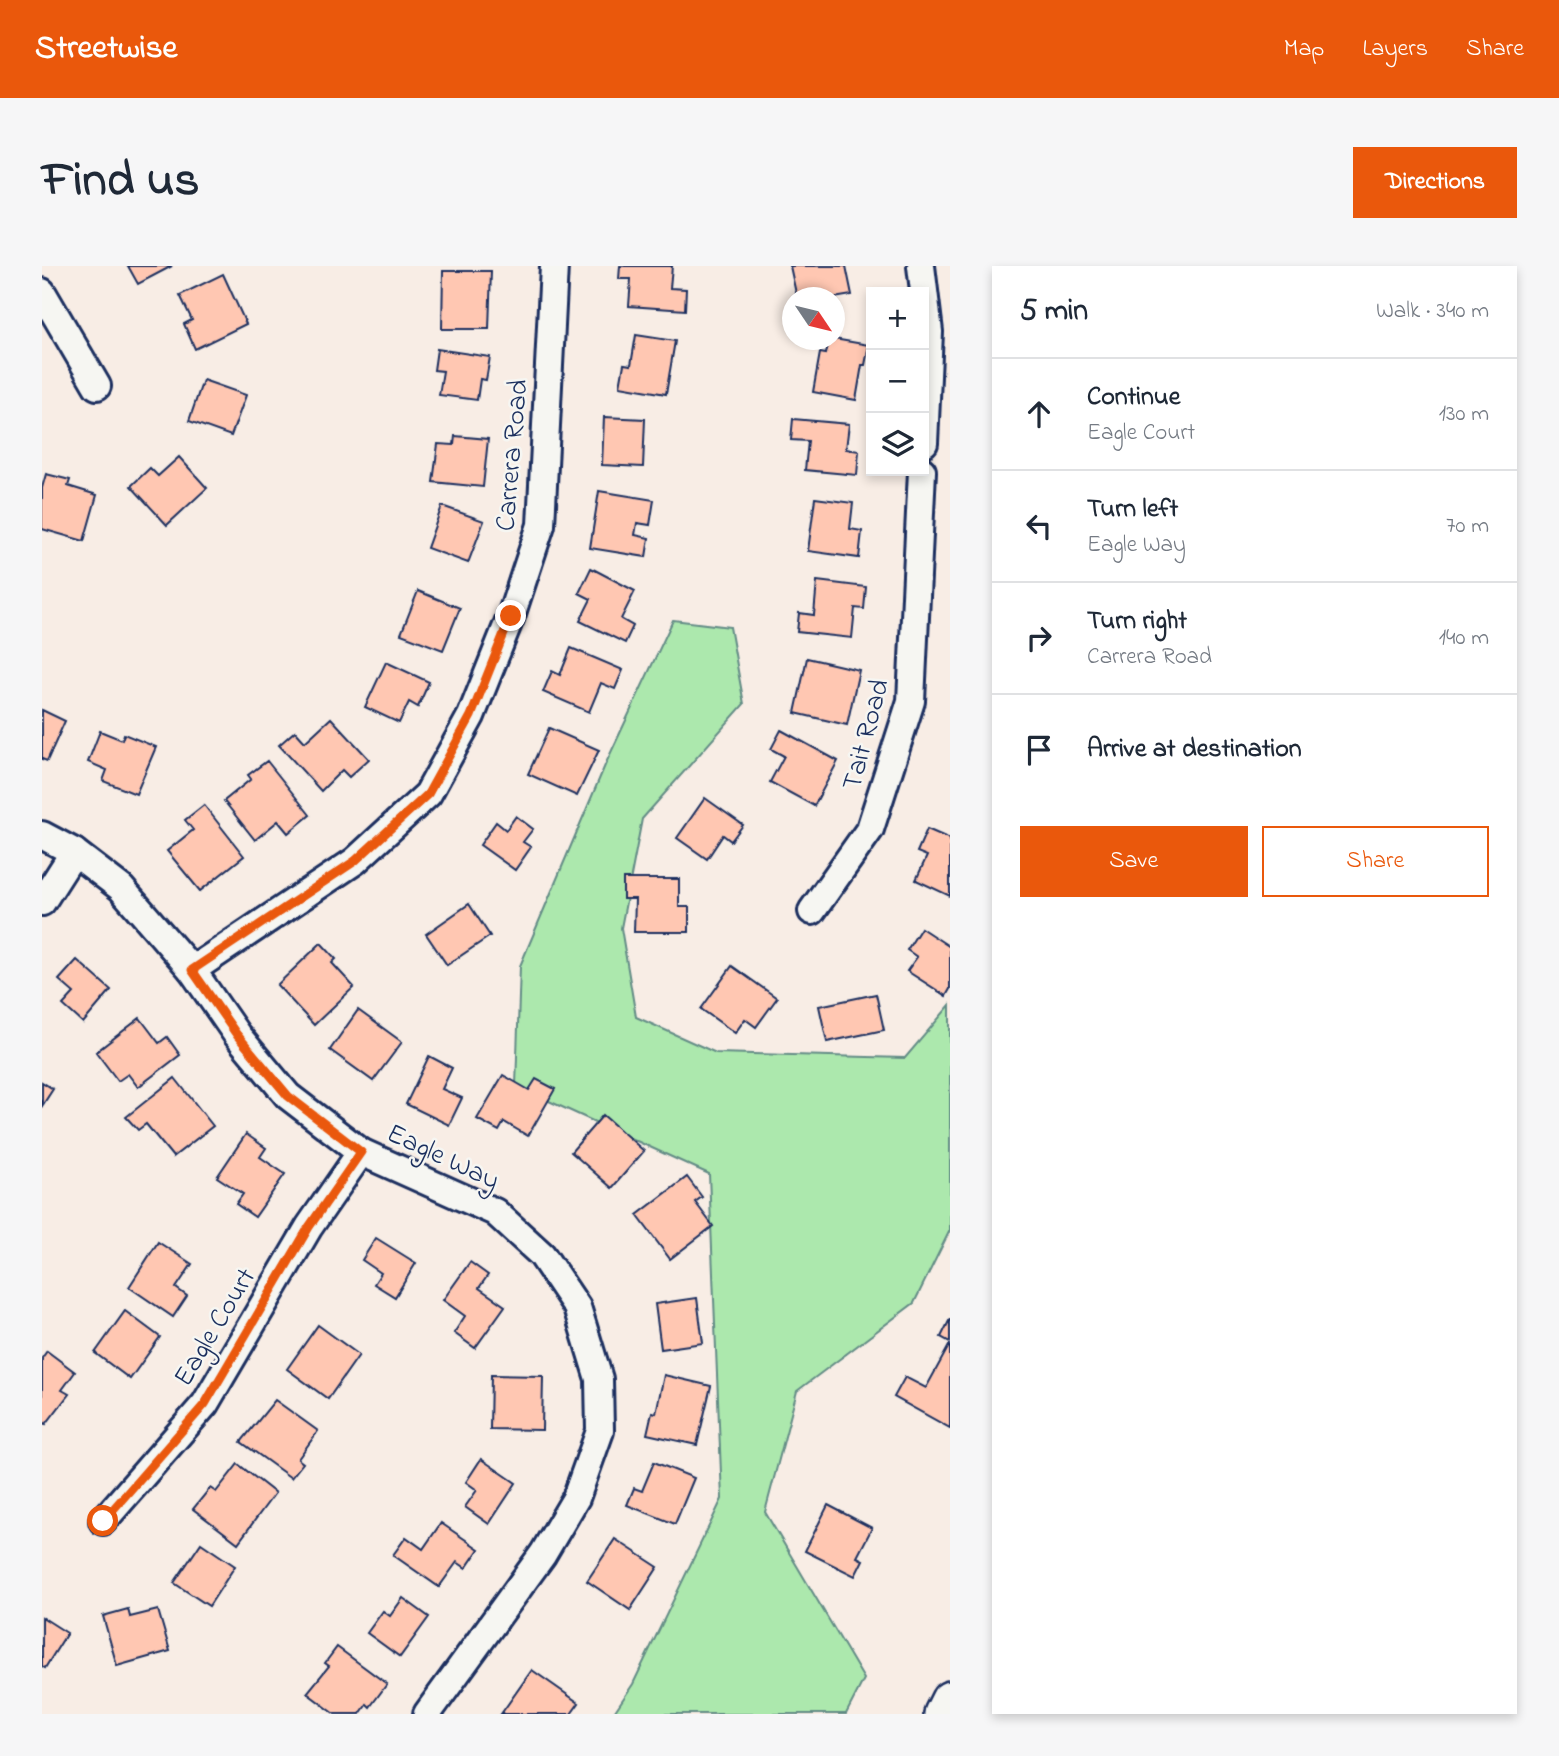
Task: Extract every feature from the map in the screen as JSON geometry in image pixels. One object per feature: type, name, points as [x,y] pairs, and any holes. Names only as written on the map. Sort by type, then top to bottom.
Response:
[{"type":"street","name":"Carrera Road","points":[[192,970],[355,861],[428,794],[471,716],[511,616],[541,525],[554,266]]},
{"type":"street","points":[[921,266],[929,332],[925,413]]},
{"type":"street","points":[[42,292],[97,386]]},
{"type":"street","name":"Tait Road","points":[[812,911],[870,829],[911,701],[922,476]]},
{"type":"street","name":"Eagle Way","points":[[42,835],[74,852],[121,888],[192,970],[237,1035],[288,1096],[361,1152],[495,1212],[542,1255],[577,1307],[599,1379],[600,1431],[576,1497],[542,1554],[427,1714]]},
{"type":"street","points":[[42,902],[74,852]]},
{"type":"street","name":"Eagle Court","points":[[103,1521],[205,1404],[309,1227],[361,1152]]},
{"type":"street","points":[[943,1714],[950,1700]]},
{"type":"green space","points":[[673,620],[730,627],[744,704],[642,819],[621,928],[636,1017],[716,1053],[905,1058],[950,1005],[950,1230],[914,1303],[797,1391],[765,1512],[864,1679],[846,1714],[613,1714],[633,1684],[722,1499],[709,1174],[516,1086],[520,966],[606,763]]},
{"type":"building","points":[[128,266],[172,266],[138,284]]},
{"type":"building","points":[[620,266],[672,266],[670,288],[686,289],[685,310],[629,306],[631,279],[619,279]]},
{"type":"building","points":[[790,266],[846,266],[852,295],[845,296],[845,287],[795,287]]},
{"type":"building","points":[[443,271],[491,271],[489,329],[442,329]]},
{"type":"building","points":[[223,274],[246,324],[195,349],[184,324],[192,320],[180,295]]},
{"type":"building","points":[[636,335],[675,341],[666,394],[620,386],[624,364],[631,365]]},
{"type":"building","points":[[845,341],[866,344],[866,360],[865,365],[862,365],[856,400],[813,392],[820,353],[826,354],[827,350],[845,350]]},
{"type":"building","points":[[437,349],[490,357],[486,380],[480,379],[477,400],[439,395],[443,371],[434,370]]},
{"type":"building","points":[[203,380],[246,395],[231,436],[189,421]]},
{"type":"building","points":[[604,417],[645,419],[643,467],[602,465]]},
{"type":"building","points":[[793,419],[849,424],[846,449],[859,451],[857,475],[805,470],[808,441],[791,440]]},
{"type":"building","points":[[455,436],[488,439],[483,487],[433,482],[438,444],[454,445]]},
{"type":"building","points":[[179,457],[207,488],[167,525],[131,486],[150,468],[158,476]]},
{"type":"building","points":[[46,474],[70,480],[68,486],[97,495],[84,541],[42,529],[42,488]]},
{"type":"building","points":[[599,491],[654,500],[650,525],[637,523],[635,535],[649,538],[646,557],[590,548]]},
{"type":"building","points":[[815,498],[853,503],[850,529],[862,531],[859,558],[808,551]]},
{"type":"building","points":[[442,506],[484,521],[468,563],[427,548]]},
{"type":"building","points":[[591,568],[635,591],[621,619],[633,626],[625,643],[580,621],[591,599],[579,593]]},
{"type":"building","points":[[817,581],[866,587],[864,609],[855,608],[852,638],[797,632],[799,613],[814,615]]},
{"type":"building","points":[[418,591],[460,608],[443,650],[401,634]]},
{"type":"building","points":[[571,648],[623,670],[615,689],[601,683],[589,712],[543,692],[552,671],[560,675]]},
{"type":"building","points":[[807,658],[859,670],[847,725],[795,713]]},
{"type":"building","points":[[386,662],[429,682],[418,707],[409,702],[399,723],[365,707]]},
{"type":"building","points":[[42,710],[65,721],[47,761],[42,759]]},
{"type":"building","points":[[331,718],[369,759],[349,777],[342,770],[321,791],[279,745],[295,731],[305,742]]},
{"type":"building","points":[[549,728],[599,750],[577,796],[528,774]]},
{"type":"building","points":[[781,730],[838,761],[814,806],[770,782],[784,756],[771,749]]},
{"type":"building","points":[[100,731],[122,740],[124,734],[156,747],[136,794],[103,781],[107,770],[88,762]]},
{"type":"building","points":[[267,761],[310,815],[288,833],[278,821],[255,840],[224,801],[251,779],[248,775]]},
{"type":"building","points":[[705,798],[743,825],[731,841],[723,835],[707,859],[677,838]]},
{"type":"building","points":[[204,805],[244,856],[200,891],[167,851],[193,830],[185,820]]},
{"type":"building","points":[[516,816],[533,829],[523,842],[531,847],[515,870],[480,845],[496,822],[506,830]]},
{"type":"building","points":[[927,829],[950,839],[950,896],[916,880],[927,856],[917,852]]},
{"type":"building","points":[[623,879],[679,879],[679,907],[689,907],[689,932],[634,932],[635,899],[623,899]]},
{"type":"building","points":[[469,904],[490,936],[447,965],[426,934]]},
{"type":"building","points":[[921,928],[950,947],[950,989],[946,996],[907,971],[917,957],[907,950]]},
{"type":"building","points":[[321,943],[336,959],[332,963],[354,987],[314,1025],[277,985]]},
{"type":"building","points":[[77,960],[111,990],[83,1023],[63,1005],[74,993],[59,980]]},
{"type":"building","points":[[732,966],[777,998],[756,1027],[745,1019],[735,1033],[701,1009]]},
{"type":"building","points":[[876,994],[884,1030],[827,1042],[819,1006]]},
{"type":"building","points":[[358,1010],[402,1042],[373,1081],[330,1050]]},
{"type":"building","points":[[140,1018],[159,1043],[167,1037],[180,1055],[138,1087],[128,1074],[118,1081],[96,1052]]},
{"type":"building","points":[[429,1056],[452,1068],[442,1089],[462,1098],[449,1125],[406,1104]]},
{"type":"building","points":[[503,1075],[529,1090],[536,1079],[555,1089],[528,1136],[504,1122],[499,1131],[477,1119]]},
{"type":"building","points":[[175,1078],[213,1126],[173,1157],[146,1124],[138,1130],[126,1117]]},
{"type":"building","points":[[42,1082],[53,1089],[42,1106]]},
{"type":"building","points":[[603,1115],[644,1151],[612,1188],[571,1152]]},
{"type":"building","points":[[246,1134],[266,1148],[260,1157],[285,1174],[255,1217],[236,1204],[243,1194],[217,1177]]},
{"type":"building","points":[[687,1177],[702,1197],[695,1202],[713,1226],[670,1259],[637,1215]]},
{"type":"building","points":[[376,1238],[416,1263],[395,1297],[374,1284],[381,1273],[362,1260]]},
{"type":"building","points":[[158,1242],[192,1264],[176,1288],[187,1296],[173,1317],[129,1287]]},
{"type":"building","points":[[470,1262],[488,1275],[479,1288],[505,1306],[475,1348],[454,1333],[465,1316],[443,1300]]},
{"type":"building","points":[[697,1298],[703,1343],[661,1349],[655,1304]]},
{"type":"building","points":[[125,1311],[160,1337],[130,1379],[95,1353]]},
{"type":"building","points":[[950,1319],[950,1342],[941,1337]]},
{"type":"building","points":[[318,1325],[359,1355],[328,1399],[287,1369]]},
{"type":"building","points":[[950,1344],[950,1428],[894,1397],[905,1377],[926,1388]]},
{"type":"building","points":[[47,1351],[75,1372],[62,1390],[69,1394],[46,1424],[42,1421],[42,1358]]},
{"type":"building","points":[[491,1375],[543,1376],[542,1430],[490,1429]]},
{"type":"building","points":[[664,1375],[711,1386],[697,1445],[647,1434],[652,1412],[656,1413]]},
{"type":"building","points":[[275,1400],[318,1431],[298,1459],[303,1463],[291,1478],[241,1442]]},
{"type":"building","points":[[481,1459],[516,1483],[489,1524],[465,1507],[477,1490],[466,1482]]},
{"type":"building","points":[[654,1462],[694,1478],[675,1524],[627,1505],[634,1488],[642,1491]]},
{"type":"building","points":[[238,1464],[275,1493],[238,1543],[193,1509],[210,1488],[216,1492]]},
{"type":"building","points":[[828,1505],[872,1528],[857,1557],[863,1560],[855,1576],[805,1551]]},
{"type":"building","points":[[441,1523],[479,1549],[466,1568],[457,1562],[439,1587],[393,1555],[406,1537],[423,1549]]},
{"type":"building","points":[[615,1539],[658,1567],[630,1610],[587,1581]]},
{"type":"building","points":[[201,1543],[235,1566],[209,1606],[174,1583]]},
{"type":"building","points":[[403,1598],[429,1617],[400,1657],[367,1633],[383,1611],[390,1616]]},
{"type":"building","points":[[128,1609],[130,1617],[158,1610],[170,1651],[117,1666],[103,1616]]},
{"type":"building","points":[[42,1617],[67,1633],[45,1668],[42,1666]]},
{"type":"building","points":[[337,1647],[387,1684],[370,1707],[367,1704],[360,1714],[335,1714],[307,1693],[329,1666],[325,1663]]},
{"type":"building","points":[[532,1670],[579,1703],[571,1714],[501,1714]]},
{"type":"route","points":[[103,1521],[205,1404],[309,1227],[361,1152],[288,1096],[237,1035],[192,970],[355,861],[428,794],[471,716],[511,616]]}]
